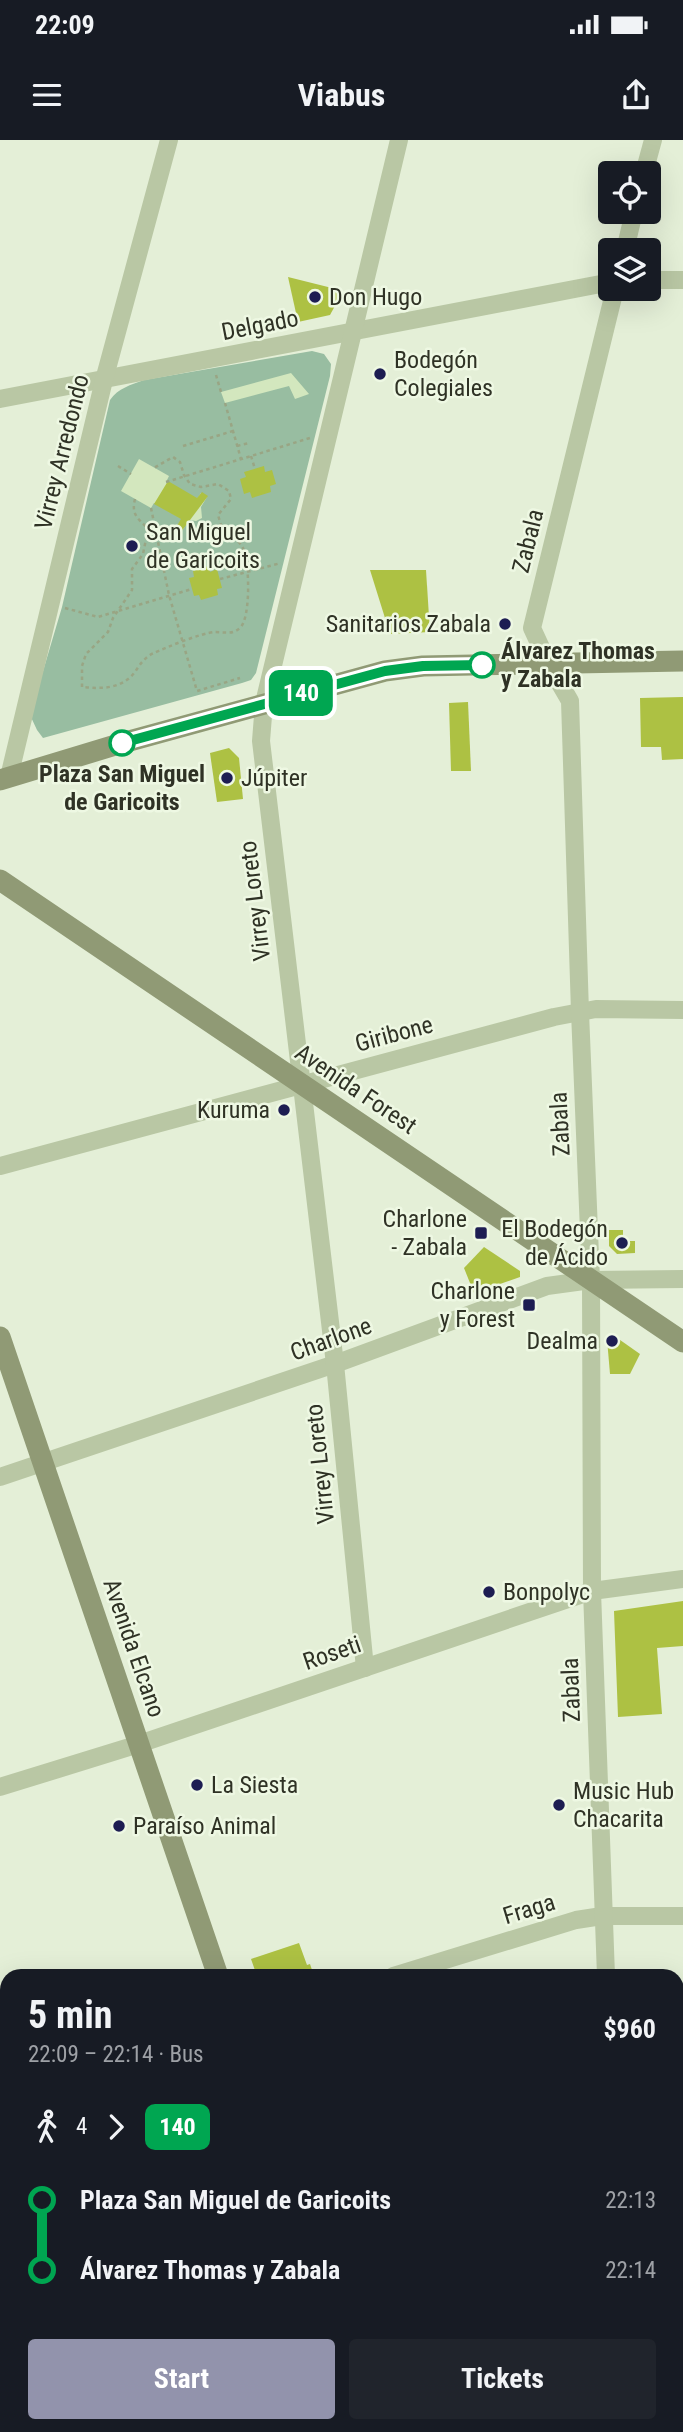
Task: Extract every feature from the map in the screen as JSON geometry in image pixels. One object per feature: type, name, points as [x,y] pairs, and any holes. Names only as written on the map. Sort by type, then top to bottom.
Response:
[{"type":"main road","points":[[5,779],[264,703],[403,668],[683,661]]},
{"type":"main road","name":"Avenida Forest","points":[[0,880],[683,1342]]},
{"type":"main road","name":"Avenida Elcano","points":[[0,1337],[216,1969]]},
{"type":"street","name":"Virrey Arredondo","points":[[5,779],[104,380],[169,140]]},
{"type":"street","name":"Virrey Loreto","points":[[365,1668],[335,1364],[261,741],[264,703],[297,558],[399,140]]},
{"type":"street","points":[[647,161],[653,140]]},
{"type":"street","points":[[661,280],[683,280]]},
{"type":"street","name":"Delgado","points":[[0,399],[598,284]]},
{"type":"street","name":"Zabala","points":[[606,1969],[592,1591],[591,1280],[570,701],[532,628],[612,301]]},
{"type":"street","name":"Giribone","points":[[0,1166],[554,1017],[596,1009],[683,1010]]},
{"type":"street","name":"Charlone","points":[[0,1478],[335,1364],[547,1286],[591,1280],[683,1279]]},
{"type":"street","name":"Roseti","points":[[0,1787],[139,1744],[592,1591],[683,1579]]},
{"type":"street","name":"Fraga","points":[[416,1969],[576,1920],[602,1916],[683,1916]]},
{"type":"path","points":[[225,403],[241,459]]},
{"type":"path","points":[[183,446],[233,431]]},
{"type":"path","points":[[166,482],[328,433]]},
{"type":"path","points":[[237,446],[249,443]]},
{"type":"path","points":[[251,456],[255,469]]},
{"type":"path","points":[[135,499],[132,507],[136,518],[148,529],[148,537],[143,554],[132,569],[131,590],[108,632],[86,654],[82,666],[82,687],[105,688],[121,684],[130,678],[149,654],[213,632],[228,634],[242,626],[247,618],[246,603],[250,589],[245,554],[241,544],[224,535],[218,514],[231,499],[229,491],[218,484],[201,487],[190,484],[180,462],[173,457],[154,468]]},
{"type":"path","points":[[118,466],[131,474]]},
{"type":"path","points":[[151,508],[169,595],[197,691],[240,678]]},
{"type":"path","points":[[220,579],[297,558]]},
{"type":"path","points":[[62,607],[98,617],[192,589]]},
{"type":"shaded area","name":"Plaza San Miguel de Garicoits","points":[[312,351],[324,354],[331,364],[330,376],[256,673],[251,680],[242,683],[43,738],[30,715],[62,607],[110,400],[121,390],[144,380]]},
{"type":"shaded area","points":[[291,373],[309,394],[295,399],[289,386],[225,403],[221,392]]},
{"type":"shaded area","points":[[139,459],[169,476],[166,482],[197,499],[201,493],[207,497],[201,507],[202,518],[190,520],[180,533],[174,530],[182,519],[154,503],[151,508],[121,491]]},
{"type":"building","name":"Don Hugo","points":[[288,277],[340,290],[330,315],[298,322]]},
{"type":"building","points":[[264,466],[265,472],[272,470],[276,484],[270,486],[271,492],[252,498],[250,492],[244,494],[240,479],[246,477],[244,472]]},
{"type":"building","points":[[168,481],[197,498],[202,492],[208,496],[181,532],[175,529],[181,519],[154,504]]},
{"type":"building","points":[[209,566],[210,572],[217,569],[222,588],[217,589],[218,595],[201,600],[199,595],[194,596],[189,578],[194,577],[193,571]]},
{"type":"building","points":[[370,570],[426,570],[430,632],[390,634]]},
{"type":"building","points":[[683,697],[683,759],[662,760],[661,747],[641,747],[640,698]]},
{"type":"building","points":[[468,702],[471,771],[451,771],[449,703]]},
{"type":"building","name":"Júpiter","points":[[229,748],[239,758],[243,799],[217,802],[210,753]]},
{"type":"building","name":"El Bodegón de Ácido","points":[[609,1230],[623,1230],[623,1241],[635,1241],[635,1253],[617,1254],[609,1246]]},
{"type":"building","points":[[484,1247],[520,1271],[520,1277],[474,1293],[464,1268]]},
{"type":"building","points":[[613,1335],[640,1354],[630,1374],[610,1374],[607,1339]]},
{"type":"building","points":[[683,1601],[683,1646],[657,1648],[662,1714],[618,1717],[614,1611]]},
{"type":"building","points":[[299,1943],[307,1965],[310,1964],[312,1969],[255,1969],[251,1959]]},
{"type":"bus line","name":"140","points":[[122,743],[385,671],[423,666],[482,665]]},
{"type":"place","name":"Don Hugo","points":[[315,297]]},
{"type":"place","name":"Bodegón Colegiales","points":[[380,374]]},
{"type":"place","name":"San Miguel de Garicoits","points":[[132,546]]},
{"type":"place","name":"Sanitarios Zabala","points":[[505,624]]},
{"type":"place","name":"Álvarez Thomas y Zabala","points":[[482,665]]},
{"type":"place","name":"Plaza San Miguel de Garicoits","points":[[122,743]]},
{"type":"place","name":"Júpiter","points":[[227,778]]},
{"type":"place","name":"Kuruma","points":[[284,1110]]},
{"type":"place","name":"Charlone - Zabala","points":[[481,1233]]},
{"type":"place","name":"El Bodegón de Ácido","points":[[622,1243]]},
{"type":"place","name":"Charlone y Forest","points":[[529,1305]]},
{"type":"place","name":"Dealma","points":[[612,1341]]},
{"type":"place","name":"Bonpolyc","points":[[489,1592]]},
{"type":"place","name":"La Siesta","points":[[197,1785]]},
{"type":"place","name":"Music Hub Chacarita","points":[[559,1805]]},
{"type":"place","name":"Paraíso Animal","points":[[119,1826]]}]
